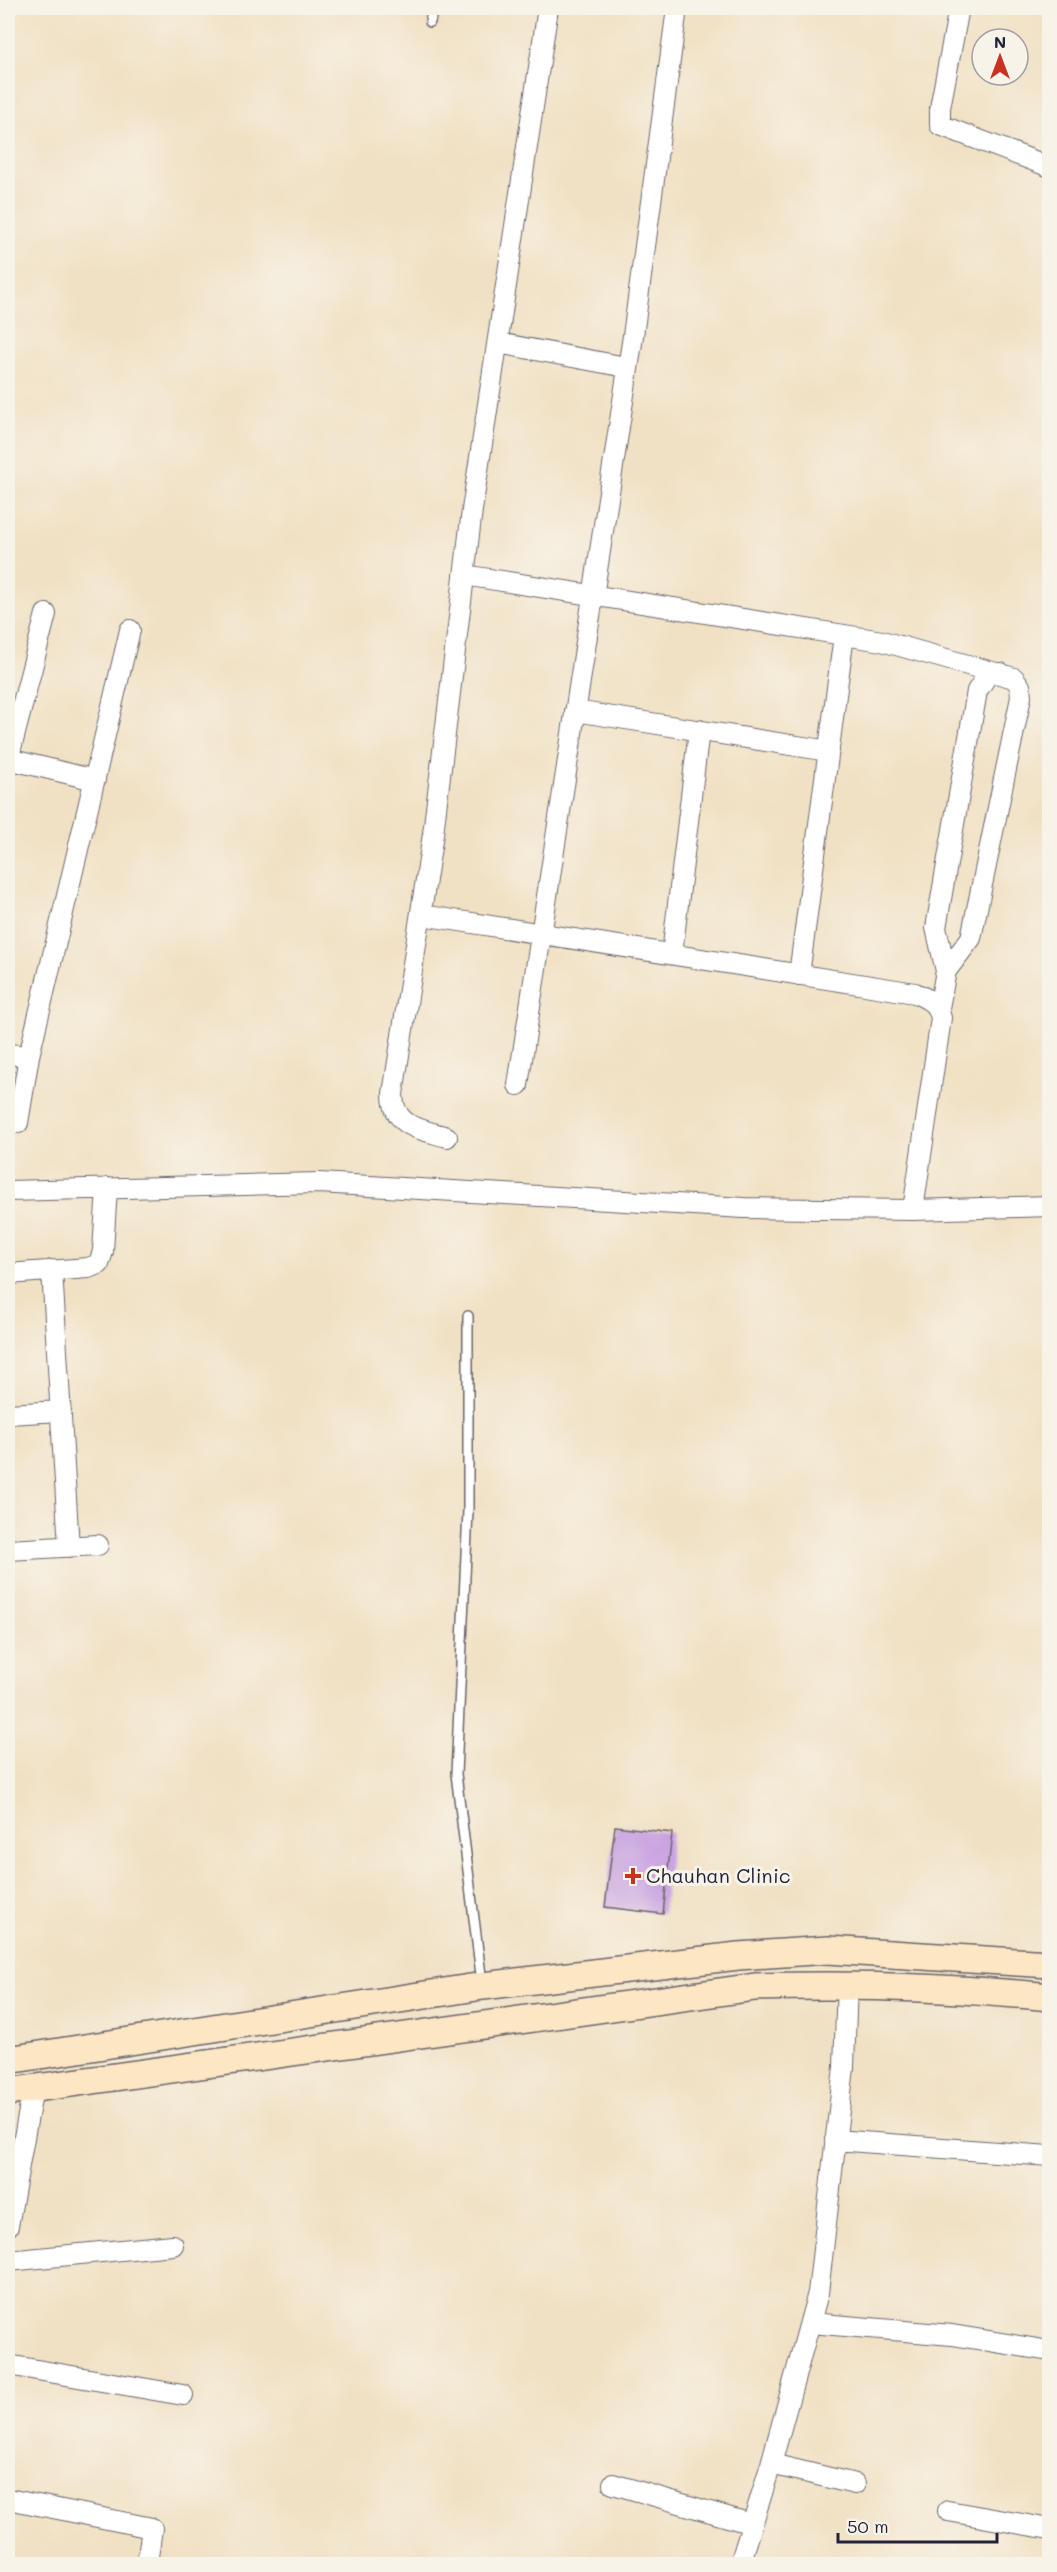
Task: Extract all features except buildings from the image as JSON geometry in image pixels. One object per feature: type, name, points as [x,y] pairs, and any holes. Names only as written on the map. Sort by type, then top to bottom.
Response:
[{"type":"main road","points":[[8,2060],[483,1986],[673,1962],[828,1950],[1050,1964]]},
{"type":"main road","points":[[20,2090],[407,2037],[673,1997],[756,1988],[847,1984],[960,1988],[1050,1997]]},
{"type":"street","points":[[447,1137],[410,1125],[399,1118],[393,1102],[422,915],[464,575],[548,8]]},
{"type":"street","points":[[518,1085],[626,367],[633,336],[677,8]]},
{"type":"street","points":[[959,8],[940,108],[940,125],[1050,167]]},
{"type":"street","points":[[498,343],[626,367]]},
{"type":"street","points":[[464,575],[882,641],[1014,678],[1020,686],[1021,697],[971,938],[946,971]]},
{"type":"street","points":[[46,614],[8,759],[95,780]]},
{"type":"street","points":[[18,1123],[29,1056],[130,630]]},
{"type":"street","points":[[799,975],[844,635]]},
{"type":"street","points":[[913,1210],[941,1018],[939,1008],[946,971],[936,928],[977,691],[988,674],[1001,673]]},
{"type":"street","points":[[575,711],[829,751]]},
{"type":"street","points":[[672,954],[699,730]]},
{"type":"street","points":[[422,915],[915,993],[939,1008]]},
{"type":"street","points":[[8,1054],[29,1056]]},
{"type":"street","points":[[8,1191],[319,1184],[744,1208],[913,1210],[1050,1206]]},
{"type":"street","points":[[8,1274],[88,1268],[99,1264],[103,1251],[107,1188]]},
{"type":"street","points":[[52,1270],[69,1547]]},
{"type":"street","points":[[8,1414],[61,1412]]},
{"type":"street","points":[[8,1550],[98,1545]]},
{"type":"street","points":[[740,2565],[771,2464],[818,2293],[844,2067],[847,1984]]},
{"type":"street","points":[[8,2226],[20,2090]]},
{"type":"street","points":[[835,2140],[1050,2156]]},
{"type":"street","points":[[8,2261],[173,2245]]},
{"type":"street","points":[[810,2323],[952,2335],[1050,2351]]},
{"type":"street","points":[[8,2365],[183,2395]]},
{"type":"street","points":[[771,2464],[855,2484]]},
{"type":"street","points":[[613,2484],[752,2524]]},
{"type":"street","points":[[8,2499],[152,2528],[147,2565]]},
{"type":"street","points":[[948,2511],[1050,2529]]},
{"type":"lane","points":[[430,22],[433,8]]},
{"type":"lane","points":[[468,1316],[468,1511],[456,1774],[483,1986]]},
{"type":"place","name":"Chauhan Clinic","points":[[633,1876]]}]
